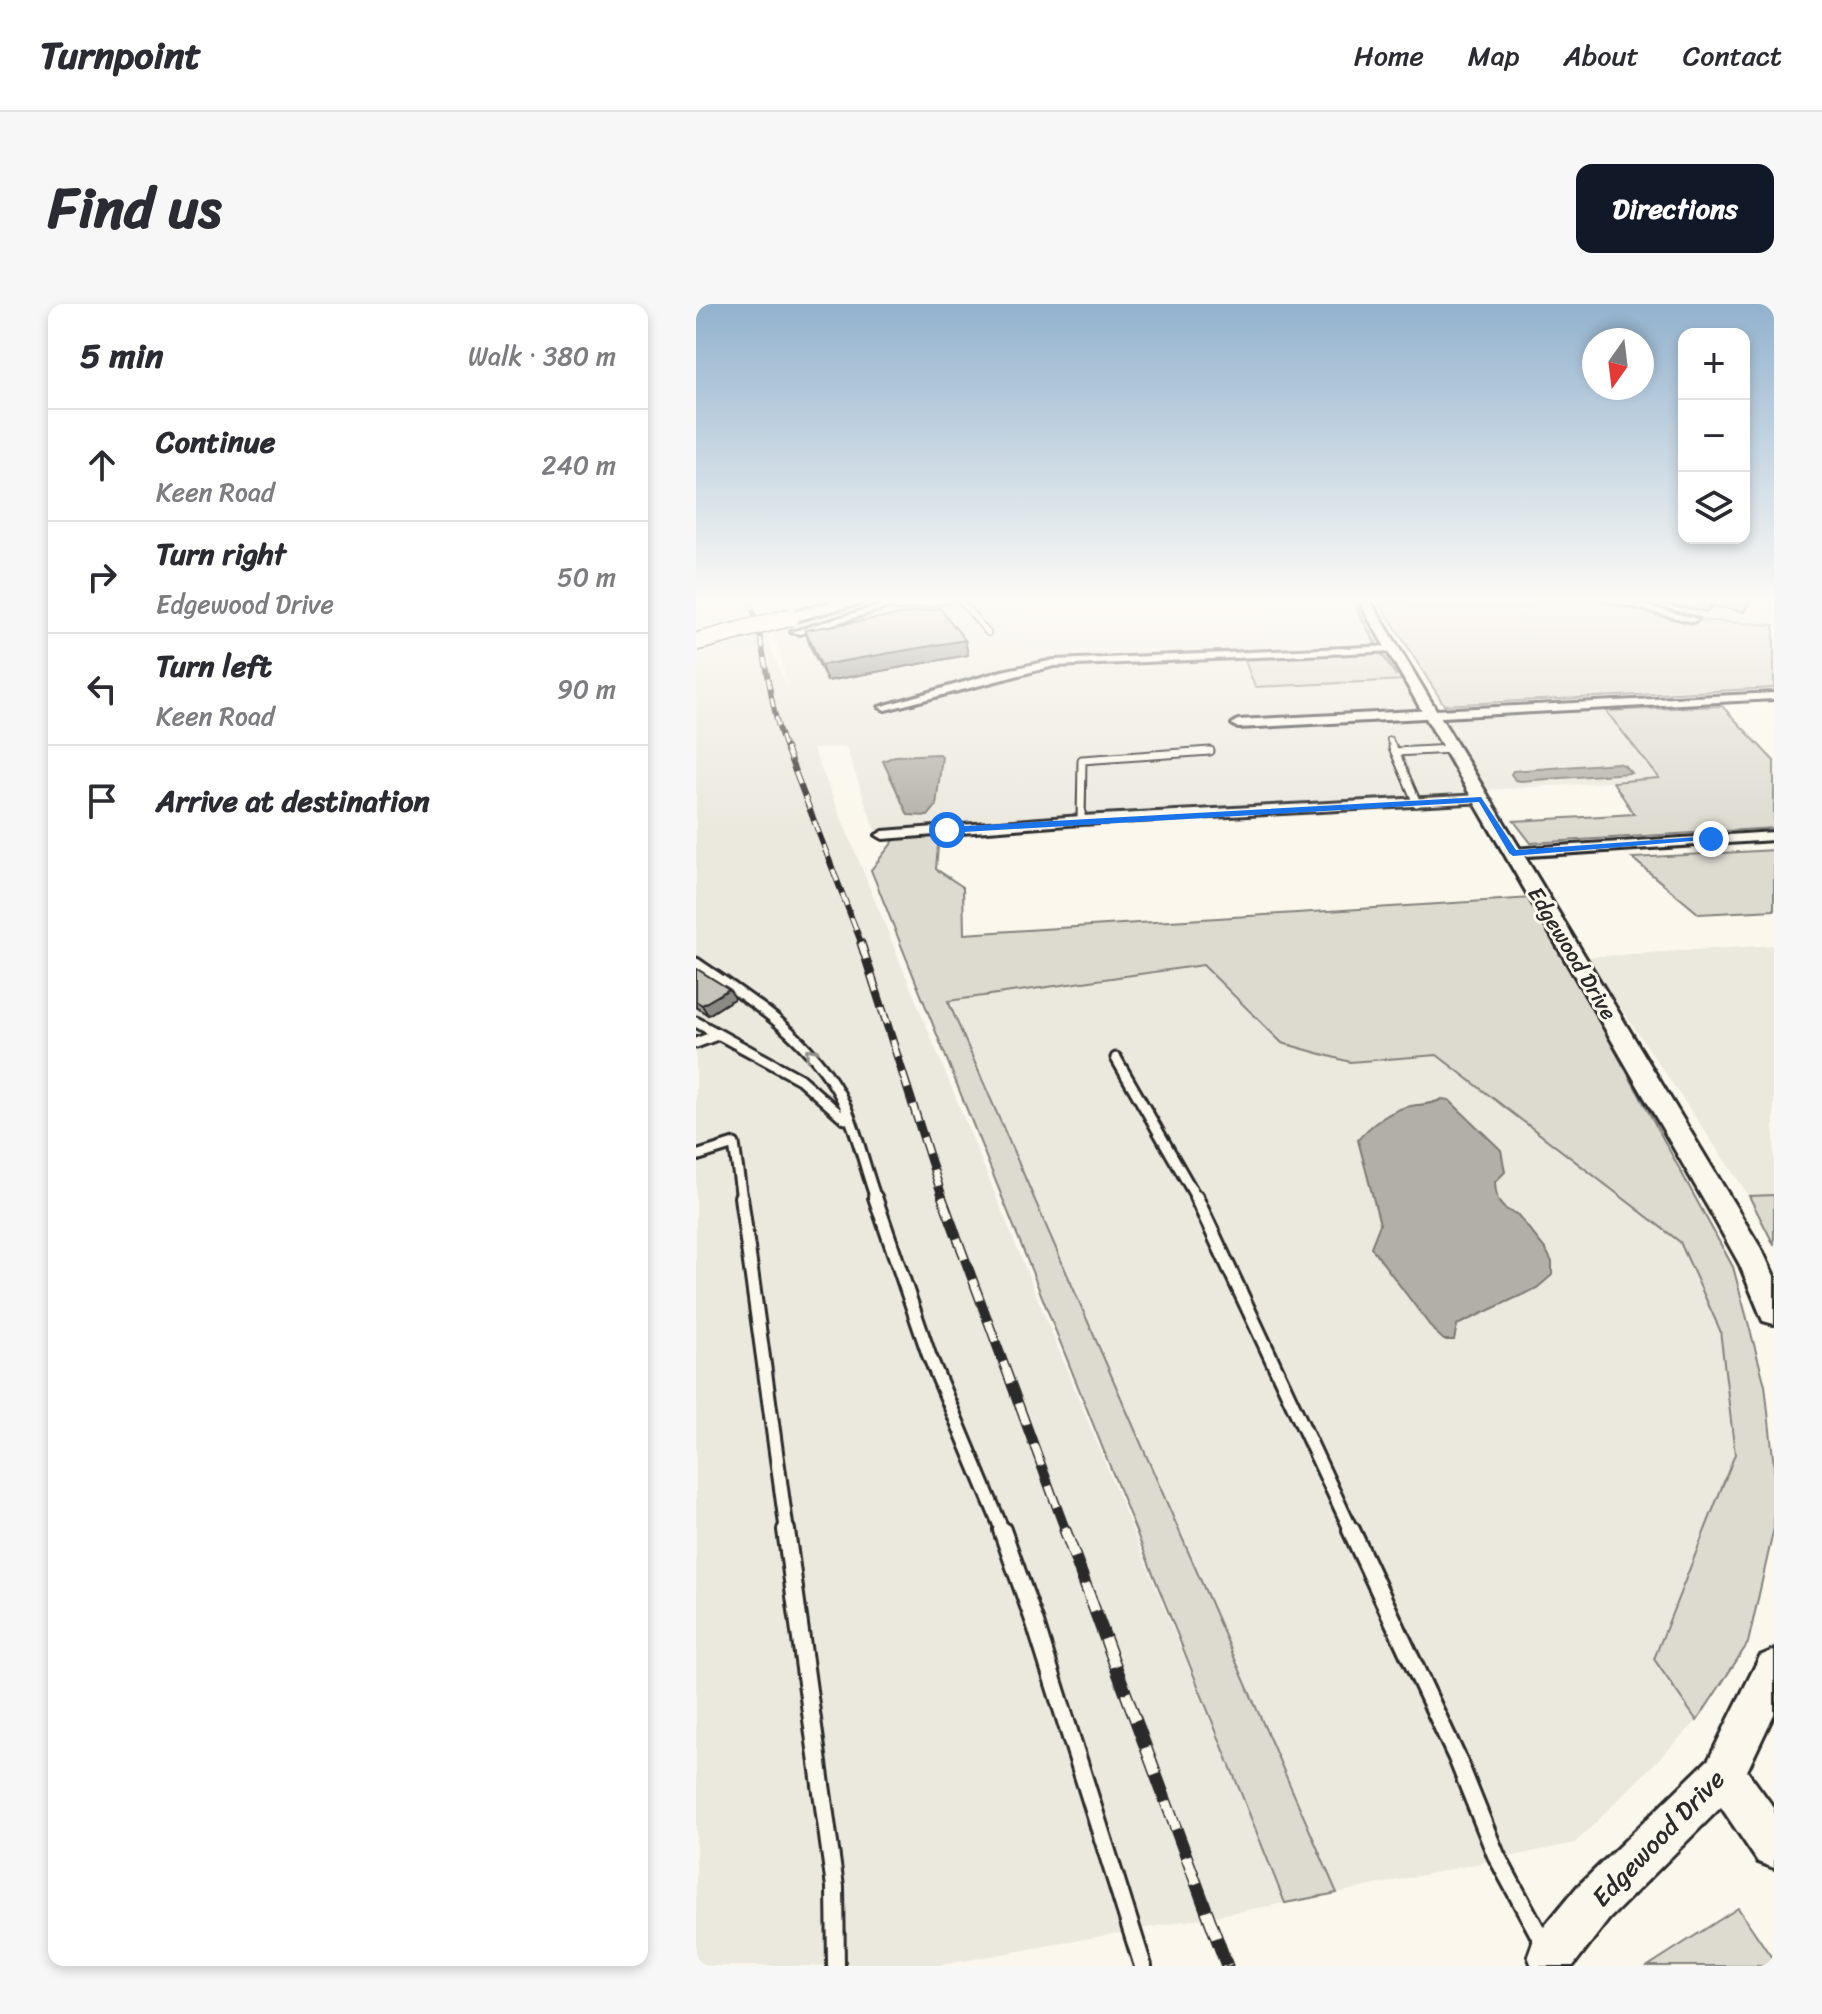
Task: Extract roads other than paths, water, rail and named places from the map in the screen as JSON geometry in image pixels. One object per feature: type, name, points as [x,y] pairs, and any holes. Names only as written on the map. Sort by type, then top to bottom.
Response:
[{"type":"street","points":[[885,707],[990,678]]},
{"type":"street","name":"Edgewood Drive","points":[[1410,678],[1720,1203],[1753,1261],[1774,1311]]},
{"type":"street","points":[[1238,724],[1774,696]]},
{"type":"street","points":[[883,835],[1081,820],[1481,799]]},
{"type":"street","points":[[1513,853],[1774,836]]},
{"type":"street","name":"Edgewood Drive","points":[[1551,1956],[1593,1903],[1724,1774],[1774,1670]]},
{"type":"street","points":[[1724,1774],[1774,1846]]},
{"type":"lane","points":[[1390,740],[1417,803]]},
{"type":"lane","points":[[1395,752],[1452,749]]},
{"type":"lane","points":[[1081,820],[1082,760],[1210,751]]},
{"type":"lane","points":[[696,963],[750,999],[800,1041],[827,1072],[841,1097],[846,1120],[889,1229],[929,1355],[990,1497],[1035,1623],[1143,1966]]},
{"type":"lane","points":[[696,1022],[800,1079],[846,1120]]},
{"type":"lane","points":[[696,1043],[717,1035]]},
{"type":"lane","points":[[1116,1058],[1192,1189],[1457,1758],[1496,1855],[1551,1956]]},
{"type":"lane","points":[[696,1156],[734,1144],[835,1887],[836,1966]]},
{"type":"railway","points":[[768,678],[786,750]]},
{"type":"railway","points":[[786,748],[862,945]]},
{"type":"railway","points":[[861,943],[943,1199]]},
{"type":"railway","points":[[942,1197],[1066,1532]]},
{"type":"railway","points":[[1065,1530],[1227,1966]]}]
